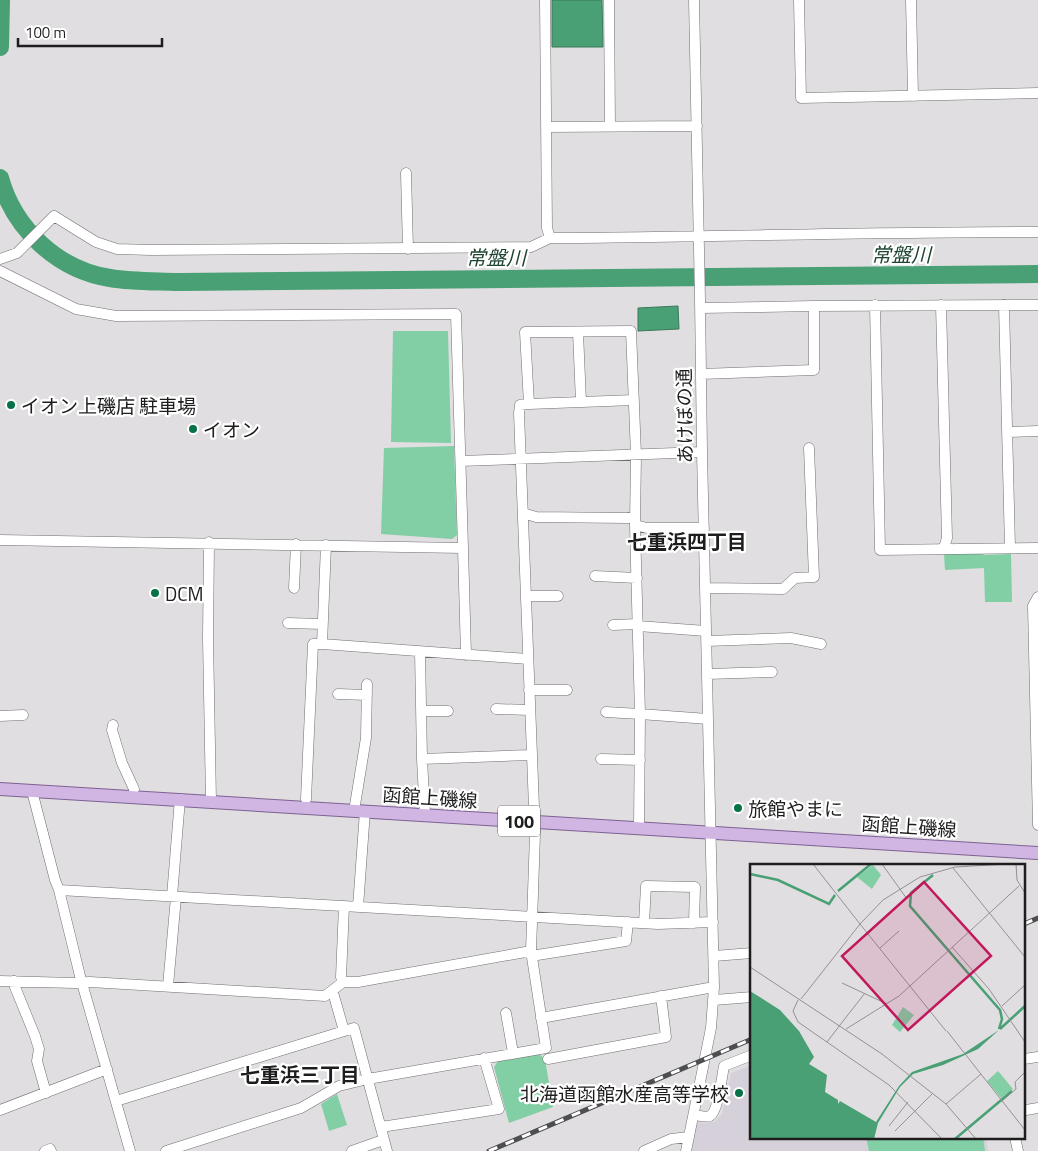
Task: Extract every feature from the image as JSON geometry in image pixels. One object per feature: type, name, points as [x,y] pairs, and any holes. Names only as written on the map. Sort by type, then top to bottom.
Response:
[{"type":"main road","name":"函館上磯線","points":[[0,789],[1038,853]]},
{"type":"street","points":[[545,0],[547,228],[550,238]]},
{"type":"street","points":[[609,0],[610,126]]},
{"type":"street","name":"あけぼの通","points":[[686,1151],[714,1000],[694,0]]},
{"type":"street","points":[[799,0],[801,98],[1038,93]]},
{"type":"street","points":[[911,0],[913,96]]},
{"type":"street","points":[[546,126],[697,126]]},
{"type":"street","points":[[406,173],[408,249]]},
{"type":"street","points":[[0,259],[17,253],[54,216],[96,242],[117,249],[531,247],[550,238],[699,237],[822,233],[1038,232]]},
{"type":"street","points":[[0,271],[76,309],[116,316],[456,314],[466,655]]},
{"type":"street","points":[[700,303],[814,306],[1038,305]]},
{"type":"street","points":[[875,305],[880,550],[1038,548]]},
{"type":"street","points":[[941,305],[947,538],[944,548]]},
{"type":"street","points":[[1004,305],[1010,548]]},
{"type":"street","points":[[701,374],[814,370],[814,306]]},
{"type":"street","points":[[529,404],[525,332],[631,331],[636,455],[635,521],[640,714],[639,828]]},
{"type":"street","points":[[578,332],[581,402]]},
{"type":"street","points":[[166,1151],[300,1108],[339,1086],[368,1078],[546,1048],[531,954],[535,834],[529,710],[520,405],[634,400]]},
{"type":"street","points":[[1007,432],[1038,431]]},
{"type":"street","points":[[705,588],[783,589],[794,578],[814,577],[809,448]]},
{"type":"street","points":[[461,461],[702,452]]},
{"type":"street","points":[[523,513],[536,517],[626,518],[647,528],[704,528]]},
{"type":"street","points":[[0,540],[209,542],[463,548]]},
{"type":"street","points":[[209,542],[208,638],[212,801]]},
{"type":"street","points":[[294,588],[296,544]]},
{"type":"street","points":[[322,644],[326,545]]},
{"type":"street","points":[[595,576],[637,578]]},
{"type":"street","points":[[526,596],[558,596]]},
{"type":"street","points":[[1038,597],[1033,606],[1038,825]]},
{"type":"street","points":[[288,623],[322,624]]},
{"type":"street","points":[[613,625],[638,625],[706,636],[791,638],[821,644]]},
{"type":"street","points":[[306,799],[313,644],[528,659]]},
{"type":"street","points":[[420,652],[425,815]]},
{"type":"street","points":[[707,674],[772,672]]},
{"type":"street","points":[[358,907],[360,811],[366,738],[367,684]]},
{"type":"street","points":[[529,690],[567,690]]},
{"type":"street","points":[[338,694],[367,695]]},
{"type":"street","points":[[496,710],[529,710]]},
{"type":"street","points":[[422,711],[448,711]]},
{"type":"street","points":[[606,712],[708,719]]},
{"type":"street","points":[[0,714],[23,715]]},
{"type":"street","points":[[114,726],[112,730],[122,763],[134,789]]},
{"type":"street","points":[[422,759],[531,755]]},
{"type":"street","points":[[601,759],[640,760]]},
{"type":"street","points":[[32,790],[82,983],[130,1151]]},
{"type":"street","points":[[168,986],[180,800]]},
{"type":"street","points":[[644,923],[646,886],[695,887],[694,923]]},
{"type":"street","points":[[59,890],[644,923],[713,922]]},
{"type":"street","points":[[343,982],[341,977],[344,906]]},
{"type":"street","points":[[0,981],[90,982],[325,996],[343,982],[358,982],[531,954],[626,941],[628,922]]},
{"type":"street","points":[[714,956],[750,953]]},
{"type":"street","points":[[14,981],[39,1049],[36,1061],[46,1093]]},
{"type":"street","points":[[541,1018],[714,987]]},
{"type":"street","points":[[331,992],[334,996],[344,1031]]},
{"type":"street","points":[[548,1059],[666,1037],[661,996]]},
{"type":"street","points":[[714,1000],[750,997]]},
{"type":"street","points":[[506,1013],[514,1053]]},
{"type":"street","points":[[116,1101],[354,1028],[387,1151]]},
{"type":"street","points":[[694,1114],[707,1117],[712,1115],[716,1108],[724,1066],[750,1056]]},
{"type":"street","points":[[381,1127],[499,1108],[484,1058]]},
{"type":"street","points":[[0,1110],[107,1069]]},
{"type":"street","points":[[644,1151],[671,1139],[689,1137]]},
{"type":"street","points":[[1016,1138],[1018,1151]]},
{"type":"street","points":[[352,1151],[383,1140]]},
{"type":"street","points":[[45,1151],[50,1149],[51,1151]]},
{"type":"shaded area","points":[[552,0],[602,0],[603,47],[552,47]]},
{"type":"shaded area","points":[[678,306],[679,329],[638,331],[638,308]]},
{"type":"shaded area","points":[[393,331],[448,331],[451,443],[391,442]]},
{"type":"shaded area","points":[[454,446],[457,535],[452,539],[381,534],[384,448]]},
{"type":"shaded area","points":[[979,553],[985,555],[1011,554],[1012,602],[985,602],[984,568],[945,570],[944,554]]},
{"type":"shaded area","points":[[539,1054],[545,1059],[553,1107],[509,1123],[494,1067],[498,1061]]},
{"type":"shaded area","name":"北海道函館水産高等学校","points":[[750,1066],[750,1138],[986,1138],[988,1151],[691,1151],[697,1123],[714,1122],[722,1114],[731,1073]]},
{"type":"shaded area","points":[[337,1094],[347,1125],[329,1131],[321,1104]]},
{"type":"shaded area","points":[[866,1138],[983,1138],[985,1151],[869,1151]]},
{"type":"waterway","name":"常盤川","points":[[0,47],[1,0]]},
{"type":"waterway","name":"常盤川","points":[[0,178],[16,214],[27,230],[41,244],[73,266],[110,278],[127,280],[179,282],[1038,274]]},
{"type":"railway","points":[[1026,923],[1038,918]]},
{"type":"railway","points":[[489,1151],[750,1040]]},
{"type":"place","name":"イオン上磯店 駐車場","points":[[11,405]]},
{"type":"place","name":"イオン","points":[[193,429]]},
{"type":"place","name":"DCM","points":[[155,593]]},
{"type":"place","name":"旅館やまに","points":[[738,808]]},
{"type":"place","name":"北海道函館水産高等学校","points":[[739,1093]]},
{"type":"district","name":"七重浜四丁目","points":[[687,541]]},
{"type":"district","name":"七重浜三丁目","points":[[300,1074]]}]
